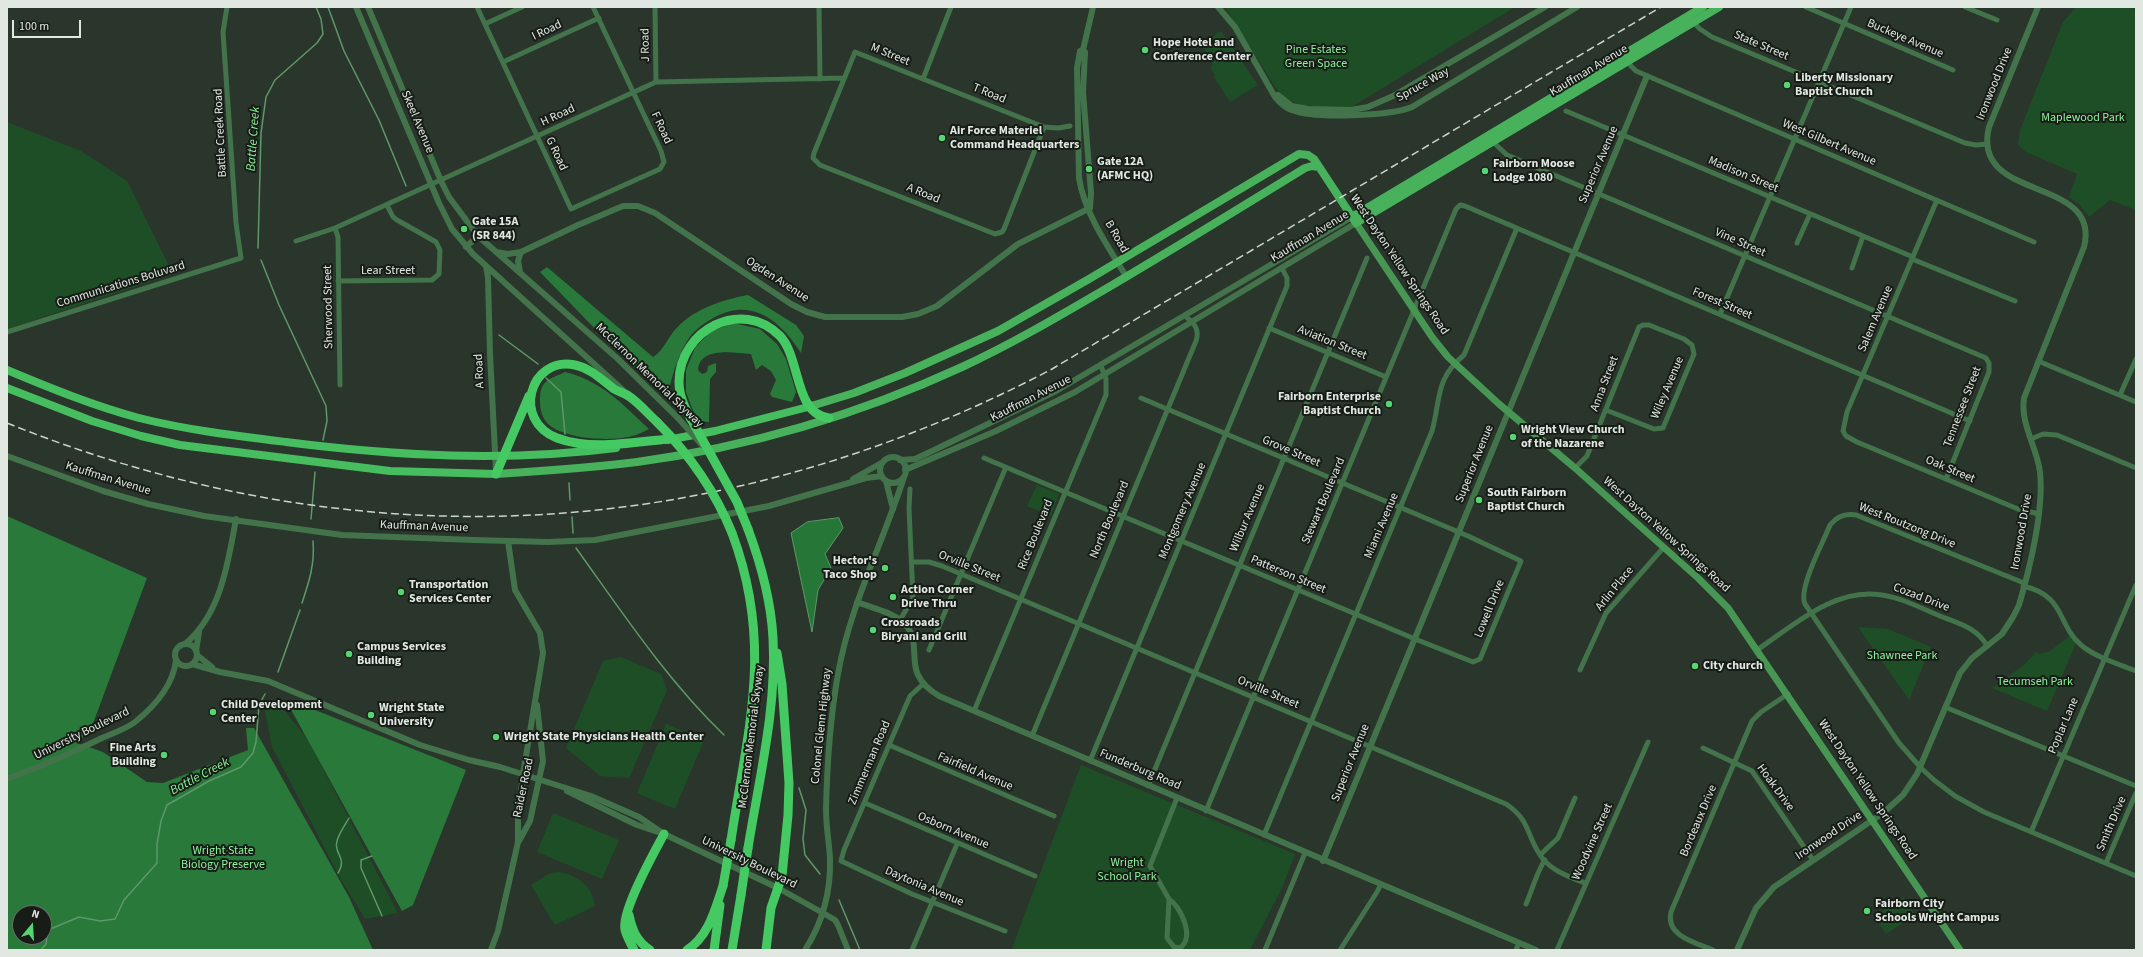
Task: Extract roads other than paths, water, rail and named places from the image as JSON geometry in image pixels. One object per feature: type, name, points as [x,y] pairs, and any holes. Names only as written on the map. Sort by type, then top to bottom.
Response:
[{"type":"highway","points":[[711,457],[682,400],[679,383],[681,366],[685,354],[692,342],[706,330],[722,321],[738,319],[752,320],[764,324],[774,331],[786,343],[808,407],[817,415],[829,418]]},
{"type":"highway","points":[[7,388],[99,423],[141,436],[187,446],[390,470],[496,474],[499,456],[533,388],[539,378],[550,369],[560,365],[574,365],[591,372],[618,391],[630,396]]},
{"type":"highway","points":[[7,370],[105,407],[184,428],[373,452],[428,456],[499,456],[597,450],[715,431],[808,407]]},
{"type":"highway","points":[[533,388],[530,405],[534,417],[541,428],[558,438],[584,444],[604,445],[668,439]]},
{"type":"highway","name":"McClernon Memorial Skyway","points":[[630,396],[657,422],[697,468],[713,493],[732,533],[749,594],[756,640],[756,662],[749,731],[723,886],[714,950]]},
{"type":"highway","name":"McClernon Memorial Skyway","points":[[711,457],[737,502],[762,566],[770,605],[773,638],[772,691],[732,950]]},
{"type":"highway","points":[[766,950],[771,908],[782,876],[788,815],[789,784],[781,673],[773,638]]},
{"type":"highway","points":[[634,950],[625,930],[625,920],[636,889],[664,834]]},
{"type":"highway","points":[[687,950],[695,944],[707,929],[723,886]]},
{"type":"highway","points":[[628,912],[633,931],[640,943],[650,950]]},
{"type":"main road","name":"Kauffman Avenue","points":[[1691,19],[1703,7]]},
{"type":"main road","name":"Kauffman Avenue","points":[[1354,220],[1691,19],[1719,7]]},
{"type":"main road","name":"West Dayton Yellow Springs Road","points":[[808,407],[876,384],[948,354],[1016,321],[1299,154],[1311,156],[1432,337],[1455,362],[1508,412],[1575,468],[1718,597],[1758,650],[1960,950]]},
{"type":"main road","points":[[496,474],[567,470],[670,457],[764,437],[829,418],[915,387],[962,367],[1019,338],[1126,276],[1305,168],[1312,166],[1319,167]]},
{"type":"street","name":"Battle Creek Road","points":[[227,7],[223,32],[236,223],[241,258]]},
{"type":"street","name":"Skeel Avenue","points":[[356,7],[447,221],[465,245]]},
{"type":"street","name":"Skeel Avenue","points":[[368,7],[442,181],[460,213],[476,234]]},
{"type":"street","name":"G Road","points":[[477,7],[571,209]]},
{"type":"street","points":[[485,24],[522,7]]},
{"type":"street","name":"F Road","points":[[571,209],[662,166],[664,158],[593,7]]},
{"type":"street","name":"J Road","points":[[655,7],[656,82]]},
{"type":"street","points":[[819,7],[820,79]]},
{"type":"street","points":[[923,79],[950,7]]},
{"type":"street","points":[[1090,208],[1090,160],[1088,154],[1083,92],[1085,52],[1083,50],[1093,7]]},
{"type":"street","name":"Spruce Way","points":[[1218,7],[1235,27],[1281,103],[1294,111],[1303,113],[1352,115],[1398,112],[1412,107],[1577,7]]},
{"type":"street","name":"Spruce Way","points":[[1271,88],[1292,106],[1351,110],[1368,107],[1393,96],[1545,7]]},
{"type":"street","name":"Buckeye Avenue","points":[[1806,7],[1952,70]]},
{"type":"street","points":[[1720,314],[1851,7]]},
{"type":"street","points":[[1965,7],[1997,20]]},
{"type":"street","name":"Ironwood Drive","points":[[1737,950],[1751,917],[1763,899],[1778,884],[1873,820],[1893,805],[1903,795],[1920,767],[1962,669],[1999,638],[2011,622],[2019,605],[2039,514],[2041,493],[2040,470],[2024,416],[2024,404],[2038,361],[2084,247],[2084,228],[2079,214],[2068,203],[2012,179],[2003,172],[1992,159],[1987,144],[1989,127],[2038,7]]},
{"type":"street","name":"I Road","points":[[503,62],[599,18]]},
{"type":"street","name":"State Street","points":[[1691,19],[1712,37],[1965,143],[1976,145],[1987,144]]},
{"type":"street","name":"B Road","points":[[1083,50],[1080,51],[1077,68],[1079,90],[1077,126],[1079,178],[1082,196],[1090,208],[1095,223],[1126,276]]},
{"type":"street","name":"M Street","points":[[844,78],[855,52],[923,79]]},
{"type":"street","name":"West Gilbert Avenue","points":[[1624,59],[1636,72],[2034,242]]},
{"type":"street","name":"Superior Avenue","points":[[1323,861],[1647,76]]},
{"type":"street","name":"H Road","points":[[296,241],[335,228],[442,181],[656,82],[844,78]]},
{"type":"street","name":"A Road","points":[[844,78],[814,153],[816,163],[992,234],[999,234],[1004,229],[1047,127]]},
{"type":"street","name":"T Road","points":[[923,79],[1047,127],[1086,126]]},
{"type":"street","name":"Madison Street","points":[[1566,111],[2015,301]]},
{"type":"street","name":"Vine Street","points":[[1490,138],[1507,155],[1983,357],[1989,363]]},
{"type":"street","name":"Salem Avenue","points":[[1854,441],[1846,436],[1842,427],[1937,200]]},
{"type":"street","name":"Lear Street","points":[[338,281],[432,280],[437,277],[440,250],[436,242],[393,217],[387,205]]},
{"type":"street","name":"Ogden Avenue","points":[[521,252],[616,208],[638,206],[655,213],[791,304],[807,312],[837,318],[902,317],[918,314],[937,306],[1018,244],[1090,208]]},
{"type":"street","name":"Stewart Boulevard","points":[[1206,810],[1456,209],[1460,206],[1465,206]]},
{"type":"street","name":"Forest Street","points":[[1465,206],[1970,420]]},
{"type":"street","points":[[1797,243],[1810,214]]},
{"type":"street","name":"Kauffman Avenue","points":[[905,474],[1044,408],[1193,322],[1282,268],[1354,220]]},
{"type":"street","name":"Kauffman Avenue","points":[[900,460],[915,459],[1008,416],[1101,366],[1185,316],[1354,220]]},
{"type":"street","name":"Sherwood Street","points":[[335,228],[338,237],[340,385]]},
{"type":"street","name":"Miami Avenue","points":[[1264,835],[1432,430],[1441,389],[1449,368],[1464,355],[1516,228]]},
{"type":"street","points":[[465,245],[476,234]]},
{"type":"street","name":"McClernon Memorial Skyway","points":[[476,234],[618,359],[677,417],[711,457]]},
{"type":"street","points":[[1852,268],[1863,236]]},
{"type":"street","name":"McClernon Memorial Skyway","points":[[465,245],[498,277],[630,396]]},
{"type":"street","points":[[496,252],[508,254],[521,252],[518,261],[520,272]]},
{"type":"street","name":"Communications Boluvard","points":[[7,332],[241,258]]},
{"type":"street","name":"Wilbur Avenue","points":[[1148,786],[1367,258]]},
{"type":"street","name":"A Road","points":[[486,266],[499,456]]},
{"type":"street","name":"Montgomery Avenue","points":[[1090,760],[1287,286],[1287,278],[1282,268]]},
{"type":"street","points":[[1185,316],[1193,322]]},
{"type":"street","name":"North Boulevard","points":[[1032,736],[1197,338],[1197,330],[1193,322]]},
{"type":"street","name":"Wiley Avenue","points":[[1606,410],[1654,429],[1660,429],[1665,425],[1694,354],[1694,348],[1684,339],[1649,325],[1642,326]]},
{"type":"street","name":"Anna Street","points":[[1575,468],[1587,456],[1638,330],[1642,326]]},
{"type":"street","name":"Aviation Street","points":[[1269,328],[1386,377]]},
{"type":"street","points":[[2120,395],[2136,359]]},
{"type":"street","points":[[2038,361],[2136,402]]},
{"type":"street","name":"Tennessee Street","points":[[1946,479],[1989,372],[1989,363]]},
{"type":"street","name":"Rice Boulevard","points":[[974,711],[1064,492],[1106,395],[1107,385],[1101,366]]},
{"type":"street","name":"Grove Street","points":[[1141,398],[1225,435],[1459,532],[1521,561]]},
{"type":"street","points":[[2031,439],[2043,434],[2056,435],[2136,468]]},
{"type":"street","name":"Oak Street","points":[[1854,441],[2018,509],[2039,514]]},
{"type":"street","name":"Kauffman Avenue","points":[[7,456],[72,481],[128,499],[178,511],[342,535],[508,541],[574,542],[595,540],[763,507],[845,484],[884,479]]},
{"type":"street","points":[[884,479],[896,482],[905,474],[900,460],[890,458],[883,462],[880,470],[893,509]]},
{"type":"street","name":"Patterson Street","points":[[984,458],[1414,639],[1475,662]]},
{"type":"street","name":"Kauffman Avenue","points":[[845,484],[883,462]]},
{"type":"street","points":[[929,650],[1006,467]]},
{"type":"street","name":"Colonel Glenn Highway","points":[[805,950],[823,913],[828,890],[830,858],[826,811],[833,703],[845,642],[857,602],[905,474]]},
{"type":"street","points":[[900,620],[913,598],[909,508],[910,489]]},
{"type":"street","name":"West Routzong Drive","points":[[1811,614],[1803,599],[1805,585],[1830,525],[1837,518],[1846,514],[1856,515],[2037,590],[2050,599],[2060,611],[2077,641],[2089,650],[2136,671]]},
{"type":"street","points":[[192,664],[196,653],[200,630],[215,601],[227,569],[236,519]]},
{"type":"street","name":"Raider Road","points":[[491,950],[498,931],[518,842],[518,817],[523,774],[537,688],[542,643],[540,633],[515,590],[508,541]]},
{"type":"street","name":"Arlin Place","points":[[1580,670],[1606,613],[1664,547]]},
{"type":"street","name":"Lowell Drive","points":[[1475,662],[1481,657],[1521,561]]},
{"type":"street","name":"Orville Street","points":[[912,562],[934,563],[962,574],[1136,649],[1497,800],[1513,809],[1527,825],[1540,855],[1544,860],[1562,873],[1585,883]]},
{"type":"street","name":"Poplar Lane","points":[[2031,832],[2104,657],[2136,585]]},
{"type":"street","name":"Cozad Drive","points":[[1758,650],[1832,601],[1846,596],[1861,594],[1883,595],[1900,600],[1972,630],[1981,637],[1988,646]]},
{"type":"street","points":[[857,602],[900,620],[909,630],[913,645],[917,676],[922,684]]},
{"type":"street","points":[[1811,614],[1892,733],[1920,767],[1938,784],[1967,803],[2031,832],[2136,876]]},
{"type":"street","points":[[185,644],[200,630]]},
{"type":"street","name":"University Boulevard","points":[[173,677],[177,649],[185,644],[192,646],[196,653],[220,672]]},
{"type":"street","points":[[176,660],[179,664],[186,666]]},
{"type":"street","name":"University Boulevard","points":[[7,779],[54,762],[134,723],[154,705],[173,677],[186,666],[192,664],[220,672],[268,681],[420,745],[540,779],[591,796],[639,817],[664,834],[778,888],[835,920],[848,950]]},
{"type":"street","name":"Funderburg Road","points":[[922,684],[939,696],[1323,861],[1536,950]]},
{"type":"street","name":"Zimmerman Road","points":[[842,855],[910,696],[922,684]]},
{"type":"street","name":"Raider Road","points":[[518,842],[530,820],[540,779],[543,750],[537,707],[537,688]]},
{"type":"street","name":"Bordeaux Drive","points":[[1713,950],[1680,935],[1673,928],[1670,914],[1754,718],[1788,694]]},
{"type":"street","points":[[1945,707],[2136,786]]},
{"type":"street","name":"Woodvine Street","points":[[1557,950],[1585,883],[1648,742]]},
{"type":"street","name":"Fairfield Avenue","points":[[889,745],[1054,816]]},
{"type":"street","name":"Hoak Drive","points":[[1703,748],[1747,767],[1755,774],[1813,860]]},
{"type":"street","name":"Smith Drive","points":[[2106,863],[2136,793]]},
{"type":"street","points":[[1169,899],[1167,938],[1174,947],[1180,948],[1186,940],[1186,931],[1175,903],[1169,899],[1150,866],[1177,798]]},
{"type":"street","points":[[1540,855],[1558,838],[1575,798]]},
{"type":"street","name":"Osborn Avenue","points":[[865,803],[957,844],[1035,876]]},
{"type":"street","points":[[912,950],[957,844]]},
{"type":"street","points":[[1265,950],[1305,853]]},
{"type":"street","name":"Daytonia Avenue","points":[[842,855],[841,859],[843,863],[1005,931]]},
{"type":"street","points":[[1526,904],[1540,872],[1540,866],[1544,860]]},
{"type":"street","points":[[1340,950],[1380,884]]},
{"type":"street","points":[[1516,950],[1519,943]]},
{"type":"waterway","name":"Battle Creek","points":[[258,248],[261,133],[266,97],[275,80],[317,43],[323,34],[321,19],[316,7]]},
{"type":"waterway","points":[[328,7],[344,51],[379,120],[406,186]]},
{"type":"waterway","name":"Battle Creek","points":[[261,260],[279,305],[326,406],[327,421],[323,440]]},
{"type":"waterway","points":[[499,335],[538,364]]},
{"type":"waterway","points":[[546,378],[561,392],[565,434]]},
{"type":"waterway","name":"Battle Creek","points":[[311,519],[315,472]]},
{"type":"waterway","points":[[569,483],[570,500]]},
{"type":"waterway","points":[[572,517],[573,533]]},
{"type":"waterway","name":"Battle Creek","points":[[302,603],[312,565],[313,541]]},
{"type":"waterway","points":[[576,548],[664,669],[683,692],[724,735]]},
{"type":"waterway","name":"Battle Creek","points":[[278,672],[300,610]]},
{"type":"waterway","name":"Battle Creek","points":[[41,950],[46,944],[48,930],[79,917],[100,921],[115,919],[124,900],[157,863],[157,844],[161,821],[167,805],[209,781],[241,767],[253,753],[256,742],[259,705],[265,694]]},
{"type":"waterway","points":[[799,788],[806,810],[803,839],[805,855],[820,874]]},
{"type":"waterway","points":[[338,873],[342,863],[336,845],[349,818]]},
{"type":"waterway","points":[[372,856],[361,860],[361,868],[382,916]]},
{"type":"waterway","points":[[839,900],[860,950]]},
{"type":"railway","points":[[7,423],[139,468],[271,499],[404,514],[536,515],[667,501],[797,472],[925,428],[1052,369],[1661,7]]},
{"type":"place","name":"Hope Hotel and Conference Center","points":[[1145,50]]},
{"type":"place","name":"Liberty Missionary Baptist Church","points":[[1787,85]]},
{"type":"place","name":"Air Force Materiel Command Headquarters","points":[[942,138]]},
{"type":"place","name":"Gate 12A (AFMC HQ)","points":[[1089,169]]},
{"type":"place","name":"Fairborn Moose Lodge 1080","points":[[1485,171]]},
{"type":"place","name":"Gate 15A (SR 844)","points":[[464,229]]},
{"type":"place","name":"Fairborn Enterprise Baptist Church","points":[[1389,404]]},
{"type":"place","name":"Wright View Church of the Nazarene","points":[[1513,437]]},
{"type":"place","name":"South Fairborn Baptist Church","points":[[1479,500]]},
{"type":"place","name":"Hector's Taco Shop","points":[[885,568]]},
{"type":"place","name":"Transportation Services Center","points":[[401,592]]},
{"type":"place","name":"Action Corner Drive Thru","points":[[893,597]]},
{"type":"place","name":"Crossroads Biryani and Grill","points":[[873,630]]},
{"type":"place","name":"Campus Services Building","points":[[349,654]]},
{"type":"place","name":"City church","points":[[1695,666]]},
{"type":"place","name":"Child Development Center","points":[[213,712]]},
{"type":"place","name":"Wright State University","points":[[371,715]]},
{"type":"place","name":"Wright State Physicians Health Center","points":[[496,737]]},
{"type":"place","name":"Fine Arts Building","points":[[164,755]]},
{"type":"place","name":"Fairborn City Schools Wright Campus","points":[[1867,911]]},
{"type":"park label","name":"Pine Estates Green Space","points":[[1316,57]]},
{"type":"park label","name":"Maplewood Park","points":[[2083,118]]},
{"type":"park label","name":"Shawnee Park","points":[[1902,656]]},
{"type":"park label","name":"Tecumseh Park","points":[[2035,682]]},
{"type":"park label","name":"Wright State Biology Preserve","points":[[223,858]]},
{"type":"park label","name":"Wright School Park","points":[[1127,870]]}]
